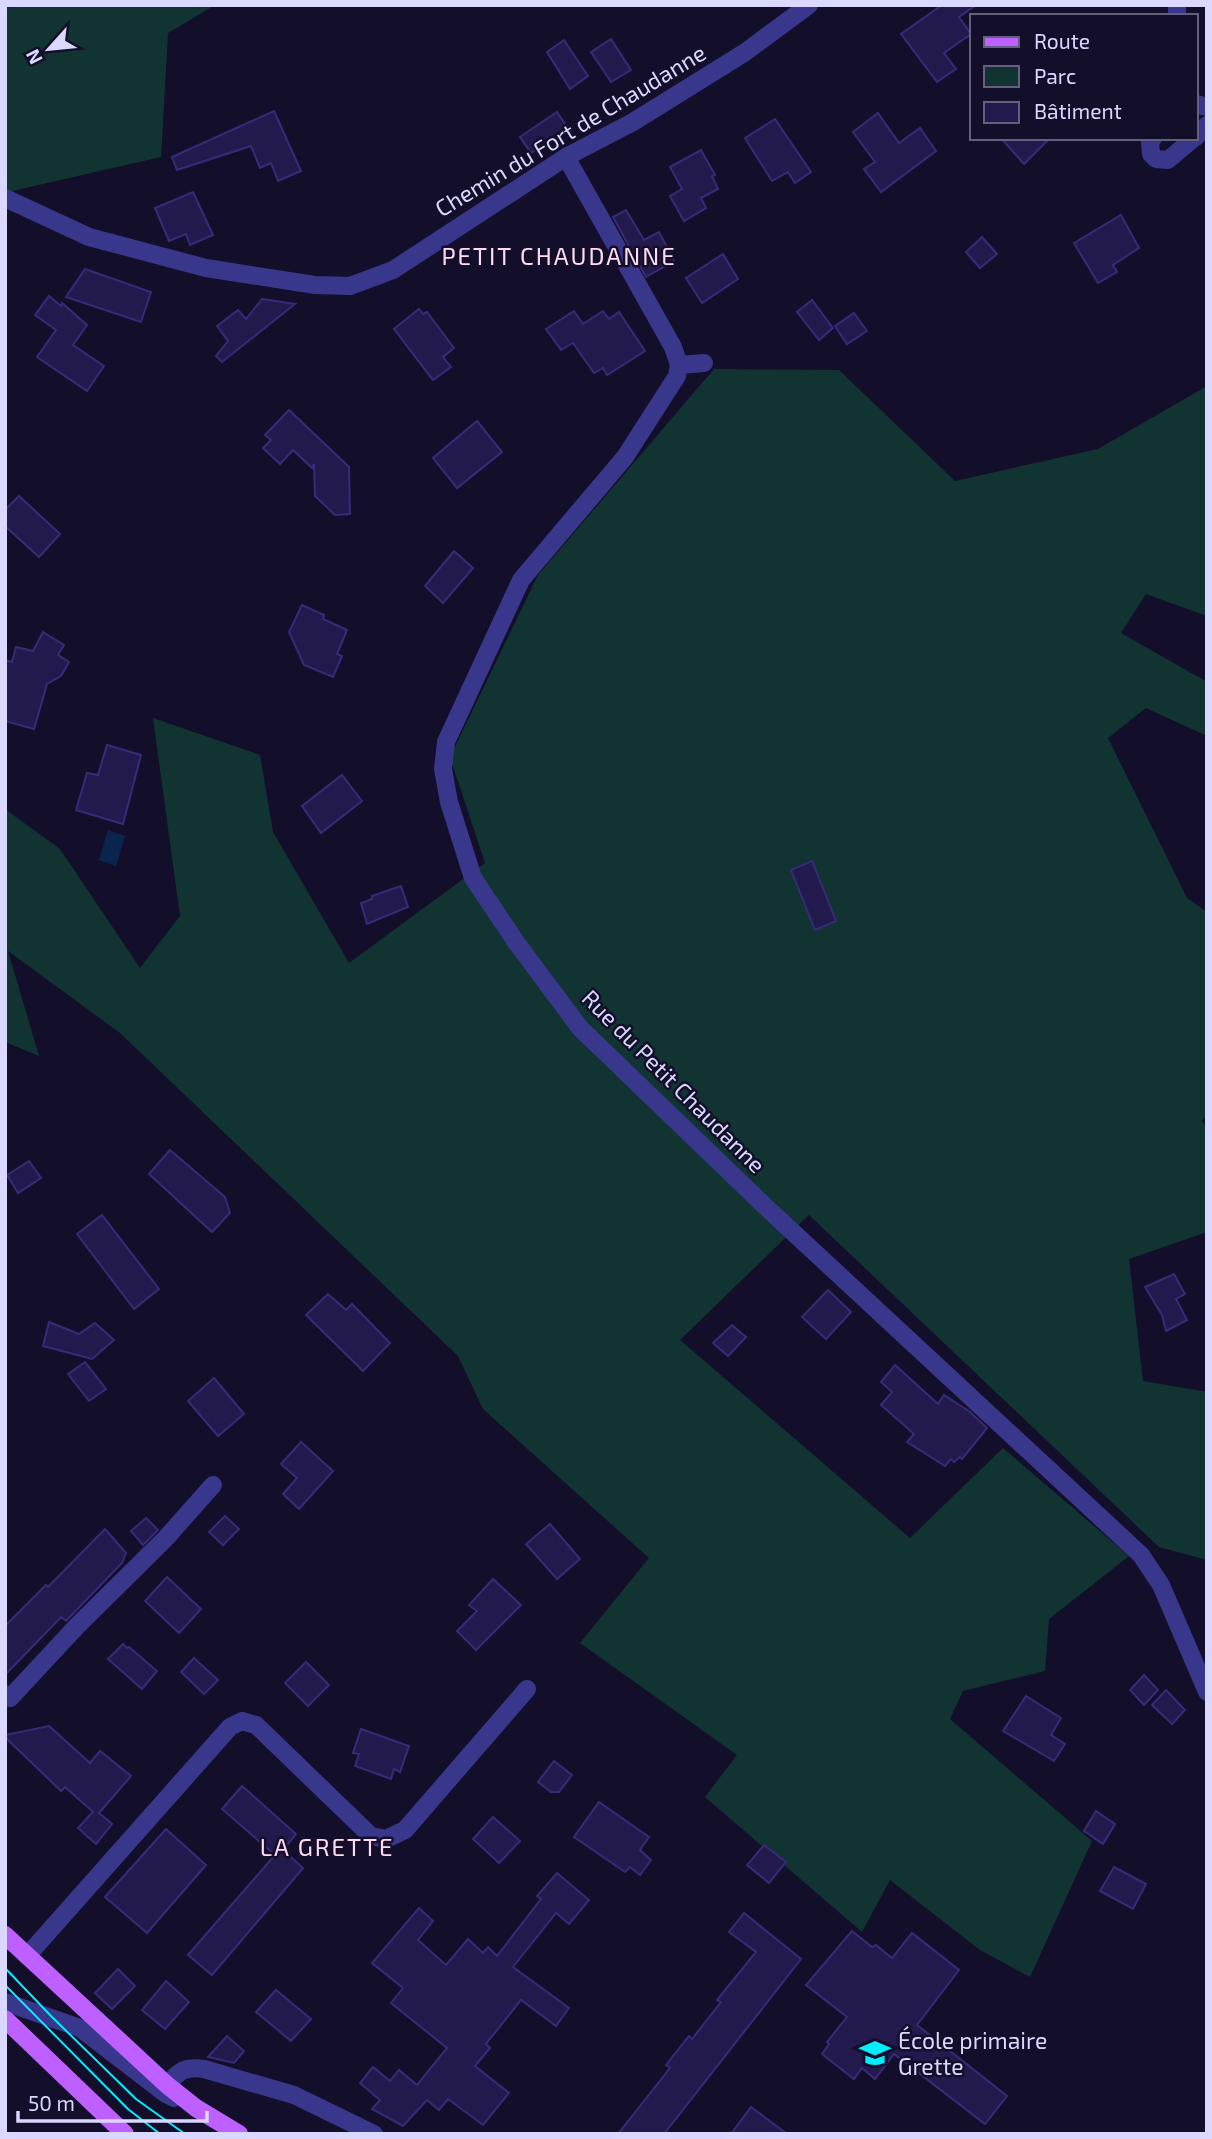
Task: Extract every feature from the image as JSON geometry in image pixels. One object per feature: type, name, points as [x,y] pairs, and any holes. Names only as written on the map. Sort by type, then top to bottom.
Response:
[{"type":"main road","points":[[5,1935],[172,2079],[196,2108],[239,2134]]},
{"type":"main road","points":[[5,2019],[13,2034],[125,2134]]},
{"type":"street","name":"Chemin du Fort de Chaudanne","points":[[5,198],[89,237],[193,264],[315,285],[350,286],[393,270],[566,157],[633,122],[744,53],[809,5]]},
{"type":"street","points":[[1152,140],[1151,154],[1156,159],[1168,160],[1191,140]]},
{"type":"street","points":[[566,157],[673,347],[679,365],[704,363]]},
{"type":"street","name":"Rue du Petit Chaudanne","points":[[679,365],[677,376],[625,457],[521,580],[446,742],[443,769],[449,802],[473,878],[516,942],[580,1028],[769,1210],[1141,1555],[1161,1585],[1207,1692]]},
{"type":"street","points":[[5,1694],[10,1698],[77,1626],[166,1538],[213,1485]]},
{"type":"street","points":[[27,1956],[230,1727],[242,1721],[256,1725],[371,1836],[386,1839],[405,1830],[527,1689]]},
{"type":"street","points":[[5,2002],[80,2028],[166,2094],[196,2108]]},
{"type":"street","points":[[172,2079],[189,2067],[204,2069],[294,2095],[374,2134]]},
{"type":"green space","points":[[5,5],[215,5],[168,33],[161,157],[8,192],[5,195]]},
{"type":"green space","points":[[714,369],[839,370],[955,481],[1098,449],[1207,386],[1207,616],[1146,594],[1121,633],[1207,682],[1207,736],[1146,708],[1108,738],[1187,898],[1207,912],[1207,1114],[1202,1121],[1207,1128],[1207,1232],[1129,1259],[1143,1381],[1207,1392],[1207,1560],[1159,1547],[809,1215],[680,1340],[910,1538],[1003,1448],[1129,1556],[1049,1619],[1045,1671],[963,1691],[950,1719],[1092,1841],[1030,1977],[980,1950],[890,1880],[862,1932],[705,1797],[737,1755],[580,1643],[649,1558],[483,1409],[458,1356],[120,1033],[8,951],[39,1056],[5,1042],[5,809],[60,849],[140,968],[180,916],[153,718],[260,755],[273,832],[349,963],[485,863],[450,757],[538,575]]},
{"type":"water","points":[[108,830],[125,836],[116,866],[99,860]]},
{"type":"building","points":[[942,5],[976,5],[959,17],[970,35],[944,53],[956,69],[937,82],[901,34]]},
{"type":"building","points":[[611,39],[631,70],[611,82],[591,52]]},
{"type":"building","points":[[564,40],[588,76],[570,89],[547,52]]},
{"type":"building","points":[[274,111],[301,171],[278,181],[271,163],[260,168],[251,146],[177,170],[172,157]]},
{"type":"building","points":[[557,112],[569,130],[531,153],[520,137]]},
{"type":"building","points":[[878,113],[899,143],[920,128],[936,151],[881,192],[864,169],[875,162],[853,132]]},
{"type":"building","points":[[775,119],[811,172],[795,183],[788,172],[772,181],[745,138]]},
{"type":"building","points":[[1003,140],[1048,140],[1024,164]]},
{"type":"building","points":[[701,150],[715,175],[712,176],[718,189],[701,198],[706,208],[684,221],[670,196],[682,189],[670,167]]},
{"type":"building","points":[[193,192],[213,235],[190,245],[186,234],[169,241],[155,208]]},
{"type":"building","points":[[626,210],[644,240],[659,232],[674,261],[646,277],[613,217]]},
{"type":"building","points":[[1121,215],[1139,248],[1113,265],[1117,272],[1098,283],[1074,243]]},
{"type":"building","points":[[982,237],[997,254],[980,268],[966,252]]},
{"type":"building","points":[[723,254],[738,279],[702,303],[686,278]]},
{"type":"building","points":[[85,269],[151,292],[141,322],[66,297]]},
{"type":"building","points":[[49,296],[61,306],[62,303],[87,325],[73,345],[104,366],[87,391],[37,357],[56,330],[35,315]]},
{"type":"building","points":[[262,299],[295,304],[222,362],[216,356],[228,341],[217,326],[238,310],[246,319]]},
{"type":"building","points":[[812,300],[833,328],[819,340],[797,312]]},
{"type":"building","points":[[419,309],[423,314],[427,312],[454,348],[443,357],[451,367],[433,380],[394,329]]},
{"type":"building","points":[[574,311],[583,324],[603,311],[609,319],[619,312],[645,351],[607,375],[603,368],[594,373],[573,343],[561,350],[546,329]]},
{"type":"building","points":[[854,313],[867,331],[847,344],[835,326]]},
{"type":"building","points":[[289,410],[349,467],[350,514],[335,515],[315,496],[314,464],[312,468],[293,450],[280,464],[263,448],[271,440],[265,435]]},
{"type":"building","points":[[477,421],[502,452],[457,488],[433,458]]},
{"type":"building","points":[[19,496],[60,534],[39,557],[5,526],[5,510]]},
{"type":"building","points":[[454,551],[473,568],[443,603],[425,586]]},
{"type":"building","points":[[302,605],[347,630],[337,654],[342,656],[333,677],[304,665],[289,632]]},
{"type":"building","points":[[43,632],[64,645],[58,655],[69,662],[61,676],[47,684],[34,729],[5,721],[5,660],[12,662],[16,647],[33,651]]},
{"type":"building","points":[[107,745],[141,755],[123,824],[76,810],[87,773],[98,775]]},
{"type":"building","points":[[342,775],[362,801],[321,833],[302,806]]},
{"type":"building","points":[[812,861],[836,921],[815,930],[791,870]]},
{"type":"building","points":[[401,886],[408,907],[367,924],[361,903],[372,899],[372,896]]},
{"type":"building","points":[[170,1150],[225,1197],[230,1213],[212,1232],[149,1174]]},
{"type":"building","points":[[29,1161],[41,1178],[18,1193],[7,1175]]},
{"type":"building","points":[[102,1215],[159,1289],[134,1309],[77,1234]]},
{"type":"building","points":[[1174,1274],[1185,1294],[1176,1299],[1187,1320],[1166,1331],[1162,1315],[1145,1287]]},
{"type":"building","points":[[828,1290],[851,1312],[826,1339],[802,1317]]},
{"type":"building","points":[[328,1294],[346,1310],[352,1304],[390,1343],[363,1371],[306,1315]]},
{"type":"building","points":[[49,1322],[79,1334],[95,1323],[114,1340],[92,1359],[43,1346]]},
{"type":"building","points":[[732,1325],[746,1337],[728,1356],[713,1343]]},
{"type":"building","points":[[85,1362],[106,1389],[89,1401],[68,1374]]},
{"type":"building","points":[[895,1365],[938,1404],[944,1395],[970,1412],[987,1428],[962,1459],[960,1457],[954,1462],[951,1459],[945,1466],[907,1442],[914,1434],[881,1405],[892,1392],[881,1382]]},
{"type":"building","points":[[214,1378],[244,1414],[218,1436],[188,1401]]},
{"type":"building","points":[[301,1442],[333,1471],[299,1509],[283,1494],[297,1478],[281,1464]]},
{"type":"building","points":[[225,1516],[239,1529],[223,1545],[209,1532]]},
{"type":"building","points":[[146,1518],[158,1530],[143,1545],[131,1531]]},
{"type":"building","points":[[550,1524],[580,1559],[557,1579],[526,1544]]},
{"type":"building","points":[[105,1529],[126,1553],[122,1563],[66,1621],[61,1617],[5,1675],[5,1626]]},
{"type":"building","points":[[167,1577],[201,1609],[179,1633],[145,1601]]},
{"type":"building","points":[[493,1579],[521,1605],[476,1650],[457,1631],[477,1611],[469,1605]]},
{"type":"building","points":[[123,1644],[157,1671],[142,1689],[108,1659]]},
{"type":"building","points":[[194,1658],[218,1680],[204,1694],[181,1672]]},
{"type":"building","points":[[306,1662],[329,1685],[308,1706],[285,1683]]},
{"type":"building","points":[[1144,1675],[1158,1690],[1144,1705],[1130,1690]]},
{"type":"building","points":[[1166,1690],[1185,1710],[1172,1724],[1152,1705]]},
{"type":"building","points":[[1026,1696],[1061,1718],[1051,1735],[1065,1744],[1054,1761],[1003,1731]]},
{"type":"building","points":[[49,1726],[90,1763],[100,1751],[131,1776],[99,1813],[112,1824],[96,1844],[78,1828],[93,1812],[65,1787],[61,1791],[5,1737]]},
{"type":"building","points":[[361,1729],[409,1746],[400,1772],[394,1769],[391,1779],[355,1766],[359,1754],[353,1753]]},
{"type":"building","points":[[554,1761],[572,1775],[559,1792],[551,1792],[538,1782]]},
{"type":"building","points":[[242,1786],[296,1834],[283,1850],[303,1868],[212,1975],[188,1955],[275,1855],[222,1809]]},
{"type":"building","points":[[599,1802],[649,1837],[640,1850],[651,1860],[640,1875],[630,1867],[625,1872],[574,1837]]},
{"type":"building","points":[[1096,1811],[1115,1824],[1103,1844],[1084,1831]]},
{"type":"building","points":[[493,1817],[520,1841],[499,1863],[473,1839]]},
{"type":"building","points":[[166,1829],[206,1865],[147,1933],[105,1897]]},
{"type":"building","points":[[764,1845],[786,1862],[769,1883],[747,1865]]},
{"type":"building","points":[[1114,1867],[1146,1884],[1133,1909],[1100,1891]]},
{"type":"building","points":[[557,1873],[589,1900],[569,1924],[556,1913],[513,1967],[569,2008],[556,2026],[521,2000],[486,2044],[490,2048],[475,2066],[509,2093],[483,2125],[448,2099],[439,2110],[427,2100],[403,2126],[372,2109],[380,2100],[360,2083],[373,2067],[390,2081],[399,2070],[417,2085],[447,2048],[391,2003],[403,1988],[372,1963],[419,1908],[433,1921],[418,1940],[446,1965],[468,1939],[483,1953],[488,1947],[497,1956],[541,1899],[537,1896]]},
{"type":"building","points":[[744,1913],[801,1959],[664,2134],[618,2134],[670,2068],[666,2065],[689,2036],[692,2039],[721,2002],[717,2000],[756,1952],[729,1932]]},
{"type":"building","points":[[852,1931],[892,1958],[912,1933],[959,1970],[917,2025],[1007,2096],[985,2124],[894,2054],[875,2079],[862,2068],[854,2079],[822,2054],[829,2044],[827,2042],[847,2017],[806,1985]]},
{"type":"building","points":[[118,1969],[135,1986],[112,2009],[95,1993]]},
{"type":"building","points":[[166,1981],[189,2002],[165,2029],[142,2010]]},
{"type":"building","points":[[276,1990],[311,2019],[291,2041],[256,2012]]},
{"type":"building","points":[[227,2036],[244,2051],[234,2063],[208,2057]]},
{"type":"building","points":[[751,2107],[787,2134],[731,2134]]},
{"type":"tram line","points":[[5,1968],[136,2099],[185,2134]]},
{"type":"tram line","points":[[5,1985],[128,2109],[160,2134]]},
{"type":"place","name":"École primaire Grette","points":[[875,2053]]},
{"type":"district","name":"PETIT CHAUDANNE","points":[[559,255]]},
{"type":"district","name":"LA GRETTE","points":[[327,1846]]}]
